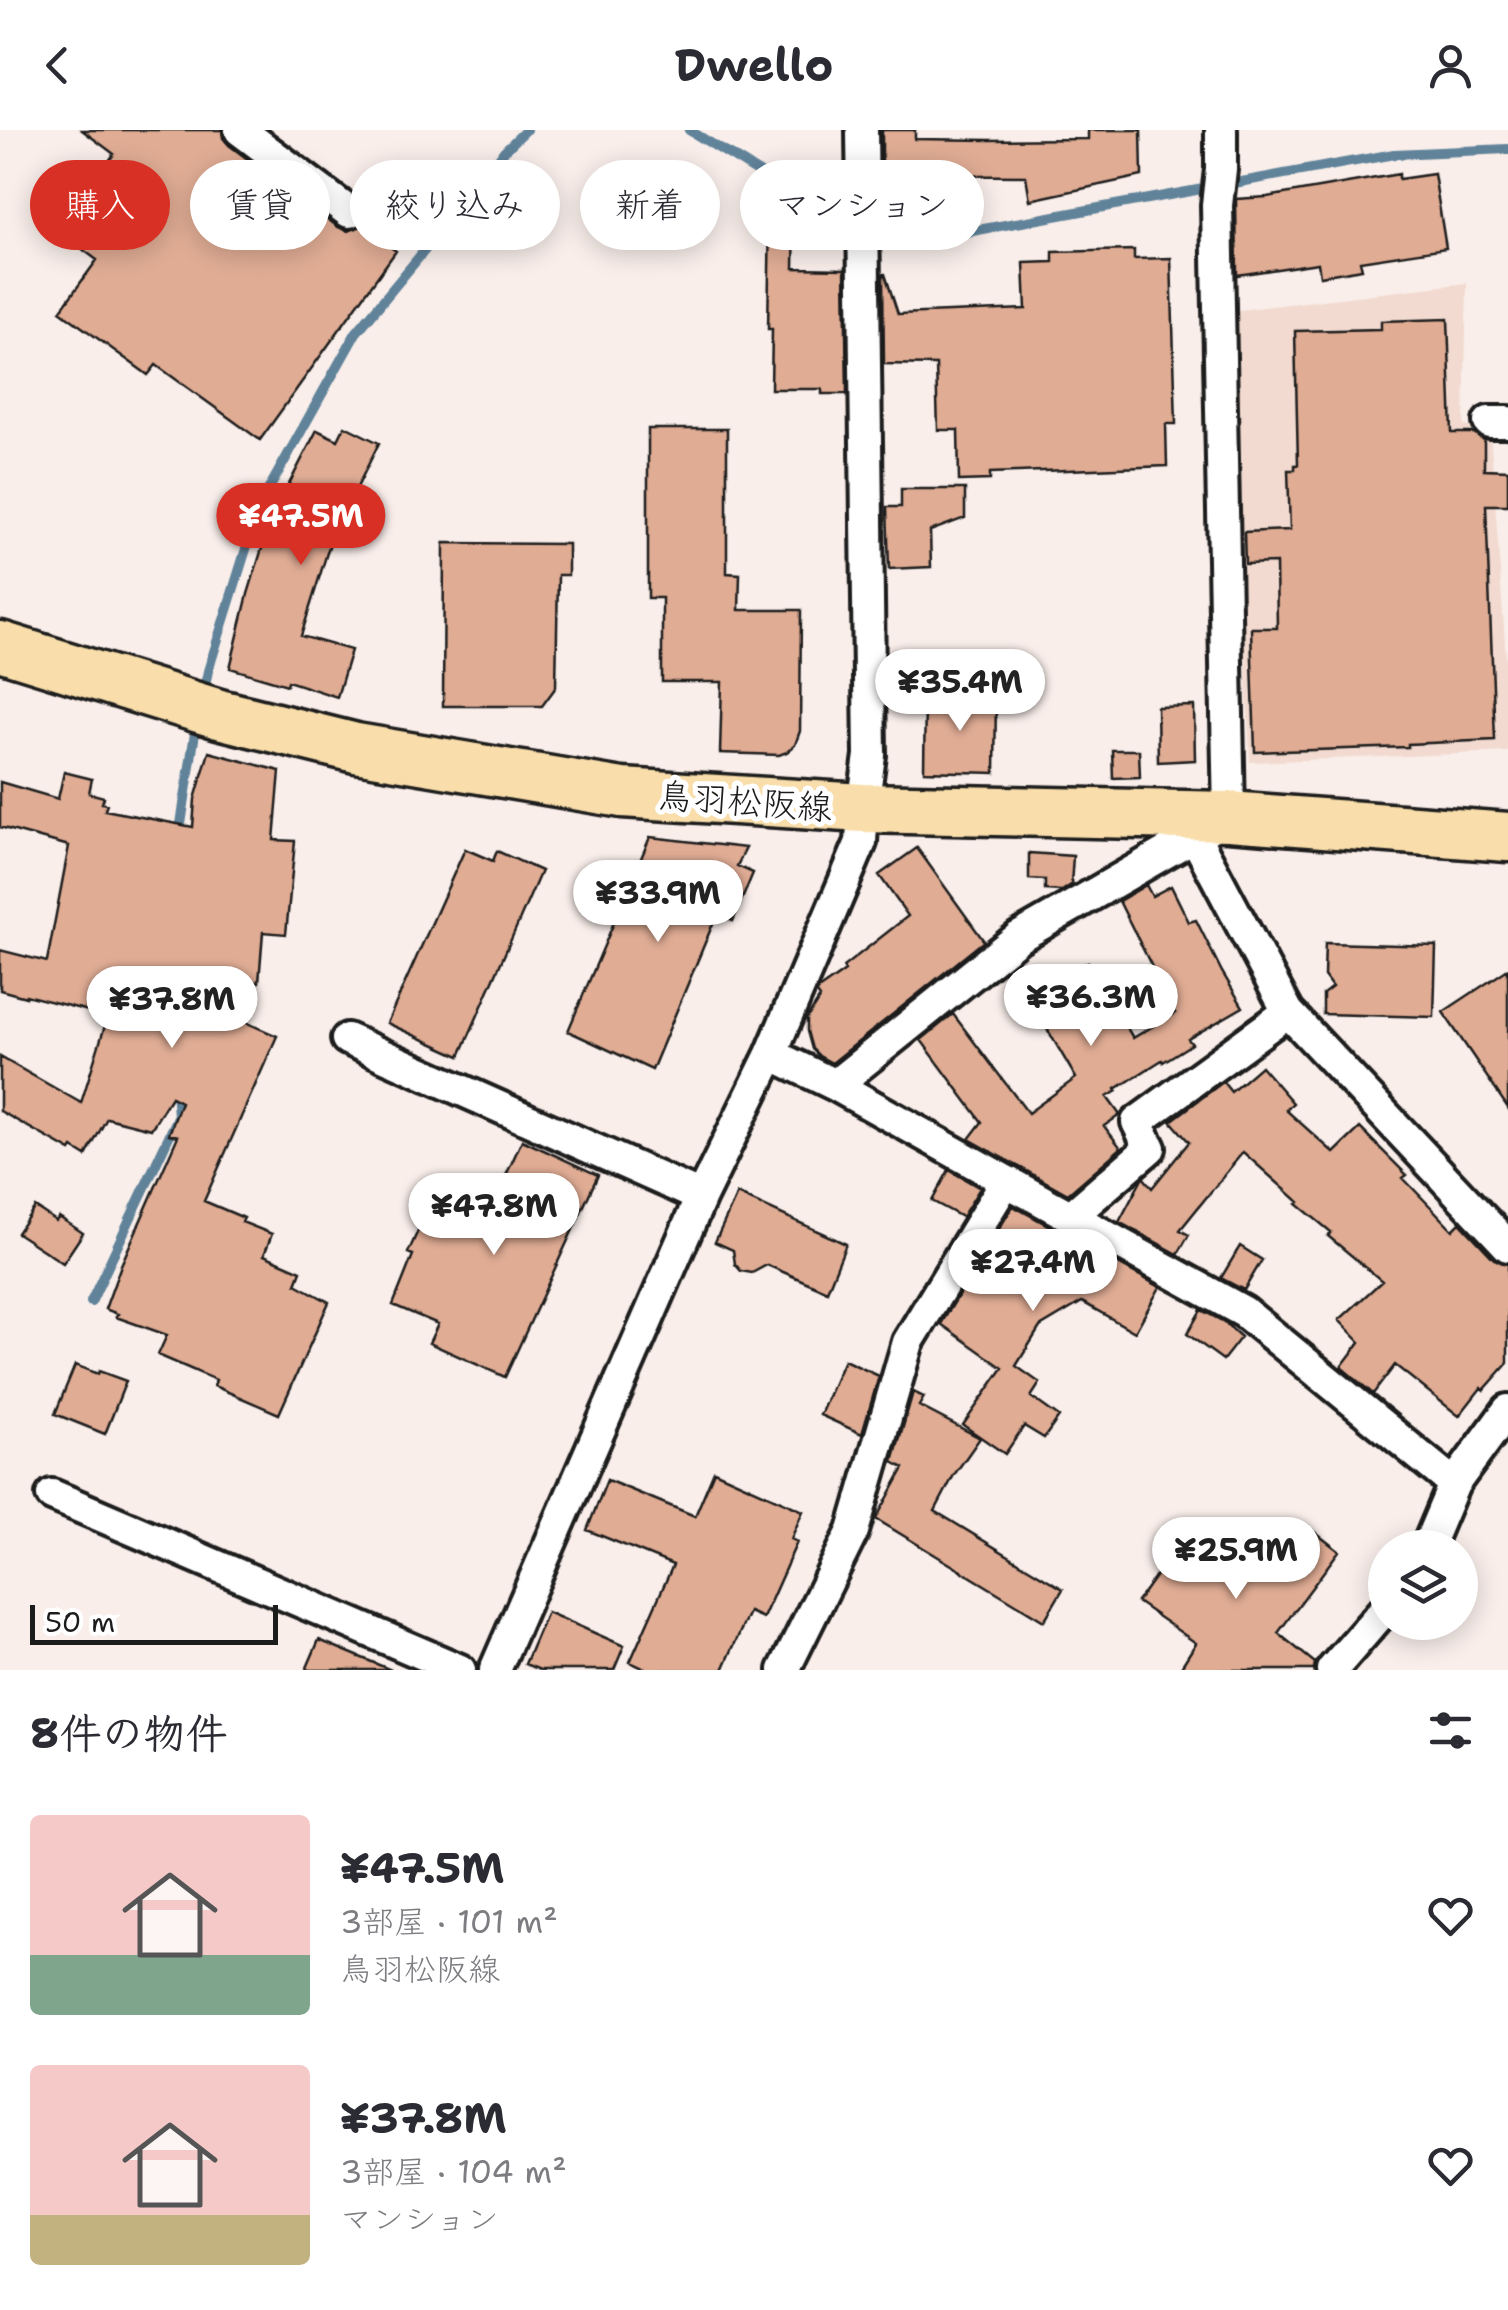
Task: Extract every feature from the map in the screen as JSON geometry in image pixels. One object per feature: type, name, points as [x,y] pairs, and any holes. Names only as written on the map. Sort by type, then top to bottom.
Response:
[{"type":"main road","name":"鳥羽松阪線","points":[[0,646],[204,710],[356,748],[622,793],[863,808],[1508,837]]},
{"type":"street","points":[[240,130],[349,212]]},
{"type":"street","points":[[495,1670],[701,1198],[771,1054],[861,842],[870,754],[862,130]]},
{"type":"street","points":[[1221,130],[1217,205],[1212,825],[1288,1012],[1508,1246]]},
{"type":"street","points":[[835,1085],[1019,937],[1212,825]]},
{"type":"street","points":[[1070,1216],[1150,1148],[1137,1122],[1288,1012]]},
{"type":"street","points":[[346,1039],[701,1198]]},
{"type":"street","points":[[771,1054],[835,1085],[1244,1312],[1454,1484]]},
{"type":"street","points":[[784,1670],[853,1531],[908,1342],[1006,1181]]},
{"type":"street","points":[[1435,1530],[1454,1484],[1508,1410]]},
{"type":"street","points":[[52,1494],[460,1670]]},
{"type":"street","points":[[1332,1670],[1368,1629]]},
{"type":"shaded area","points":[[1467,283],[1464,426],[1490,429],[1508,686],[1508,752],[1250,762],[1230,311]]},
{"type":"building","points":[[82,130],[222,130],[229,145],[249,160],[190,160],[190,250],[330,250],[330,221],[350,230],[350,250],[396,251],[260,440],[156,365],[148,375],[60,311],[97,260],[84,250],[170,250],[170,160],[110,160],[114,154]]},
{"type":"building","points":[[882,130],[915,130],[915,139],[990,140],[1088,139],[1088,130],[1141,130],[1142,176],[1030,200],[1026,176],[984,176],[984,160],[882,160]]},
{"type":"building","points":[[1399,174],[1399,179],[1434,174],[1446,248],[1360,261],[1362,269],[1320,276],[1318,263],[1237,275],[1236,199]]},
{"type":"building","points":[[769,250],[794,250],[794,268],[845,269],[847,394],[822,394],[822,389],[771,389],[772,329],[768,329]]},
{"type":"building","points":[[1134,250],[1134,259],[1171,258],[1176,424],[1166,424],[1167,466],[990,473],[990,480],[959,481],[958,430],[938,430],[936,365],[884,364],[883,274],[898,314],[1026,309],[1024,263],[1053,262],[1053,252]]},
{"type":"building","points":[[1448,319],[1452,433],[1474,433],[1484,440],[1484,469],[1508,470],[1508,505],[1486,505],[1495,740],[1255,752],[1251,628],[1277,628],[1276,563],[1245,564],[1244,532],[1290,530],[1288,470],[1295,470],[1298,465],[1295,331],[1381,329],[1381,321]]},
{"type":"building","points":[[345,426],[379,443],[331,540],[301,636],[351,650],[337,697],[230,668],[271,519],[317,430],[338,440]]},
{"type":"building","points":[[648,429],[727,429],[727,573],[740,574],[739,610],[801,610],[800,731],[795,745],[787,752],[720,753],[722,682],[662,682],[662,598],[648,598]]},
{"type":"building","points":[[901,489],[965,489],[965,518],[930,531],[931,567],[889,569],[887,507],[901,507]]},
{"type":"building","points":[[444,543],[568,544],[568,575],[558,575],[556,687],[542,706],[443,706]]},
{"type":"building","points":[[925,696],[996,697],[995,773],[924,771]]},
{"type":"building","points":[[1194,706],[1195,760],[1158,762],[1157,707]]},
{"type":"building","points":[[1112,750],[1139,750],[1140,777],[1113,778]]},
{"type":"building","points":[[209,752],[280,771],[274,840],[295,841],[286,934],[263,932],[259,982],[143,977],[277,1036],[204,1201],[272,1234],[264,1255],[301,1271],[296,1284],[329,1302],[279,1414],[214,1386],[216,1380],[158,1355],[167,1335],[116,1317],[118,1314],[105,1309],[178,1136],[169,1134],[181,1102],[171,1097],[151,1129],[107,1118],[86,1156],[0,1111],[0,1057],[81,1103],[108,1016],[0,990],[0,950],[47,962],[69,846],[0,827],[0,782],[58,799],[64,772],[92,779],[89,793],[104,797],[105,810],[193,827],[195,799]]},
{"type":"building","points":[[650,837],[746,848],[737,866],[753,873],[733,921],[717,914],[652,1070],[568,1031]]},
{"type":"building","points":[[917,848],[984,941],[832,1063],[812,1049],[807,1031],[807,1018],[820,998],[818,990],[908,916],[879,875]]},
{"type":"building","points":[[465,849],[493,861],[497,851],[541,871],[460,1056],[387,1023]]},
{"type":"building","points":[[1029,853],[1073,856],[1071,885],[1062,891],[1045,890],[1045,880],[1029,879]]},
{"type":"building","points":[[1146,885],[1152,896],[1171,886],[1189,922],[1196,920],[1243,1007],[1188,1039],[1192,1044],[1107,1097],[1120,1115],[1104,1126],[1121,1148],[1068,1194],[969,1139],[982,1122],[921,1040],[953,1014],[1028,1113],[1076,1078],[1029,998],[1088,962],[1133,1038],[1175,1013],[1119,901]]},
{"type":"building","points":[[1325,943],[1436,946],[1434,1017],[1323,1014],[1323,994],[1332,987],[1324,976]]},
{"type":"building","points":[[1508,969],[1508,1108],[1443,1012]]},
{"type":"building","points":[[1261,1066],[1293,1103],[1286,1110],[1334,1153],[1360,1128],[1407,1175],[1403,1178],[1453,1230],[1460,1223],[1494,1259],[1508,1264],[1508,1363],[1459,1416],[1395,1365],[1373,1394],[1341,1367],[1360,1342],[1339,1320],[1382,1281],[1328,1236],[1331,1232],[1243,1152],[1180,1230],[1189,1235],[1178,1254],[1119,1222],[1142,1179],[1152,1188],[1189,1142],[1171,1121],[1223,1082],[1231,1092]]},
{"type":"building","points":[[522,1140],[598,1175],[505,1377],[429,1343],[438,1324],[393,1305],[413,1255],[408,1253],[420,1226],[424,1227],[439,1189],[491,1209]]},
{"type":"building","points":[[949,1170],[980,1188],[962,1217],[932,1201]]},
{"type":"building","points":[[737,1194],[846,1244],[827,1291],[767,1265],[752,1273],[741,1271],[735,1264],[733,1250],[715,1242]]},
{"type":"building","points":[[1013,1206],[1160,1287],[1135,1332],[1082,1302],[1040,1327],[1016,1366],[1040,1383],[1031,1397],[1059,1417],[1044,1438],[1024,1426],[1005,1454],[963,1425],[1003,1368],[941,1324]]},
{"type":"building","points":[[35,1207],[83,1233],[63,1263],[17,1233]]},
{"type":"building","points":[[1240,1246],[1262,1260],[1244,1290],[1221,1278]]},
{"type":"building","points":[[1201,1310],[1241,1337],[1223,1360],[1187,1334]]},
{"type":"building","points":[[844,1360],[879,1376],[862,1434],[820,1415]]},
{"type":"building","points":[[75,1365],[126,1381],[105,1434],[55,1414]]},
{"type":"building","points":[[913,1392],[924,1397],[919,1406],[980,1438],[935,1511],[1063,1589],[1044,1621],[876,1519],[904,1468],[893,1462]]},
{"type":"building","points":[[714,1471],[803,1511],[791,1539],[797,1542],[763,1618],[749,1612],[723,1670],[647,1670],[630,1662],[673,1565],[587,1530],[607,1480],[695,1516]]},
{"type":"building","points":[[1200,1526],[1270,1575],[1308,1527],[1339,1551],[1278,1633],[1315,1663],[1314,1670],[1179,1670],[1196,1643],[1137,1602],[1179,1543],[1185,1547]]},
{"type":"building","points":[[547,1612],[624,1646],[614,1670],[540,1670],[525,1664]]},
{"type":"building","points":[[319,1640],[391,1670],[306,1670]]},
{"type":"waterway","points":[[203,694],[266,494],[356,333],[469,202],[504,151],[526,130]]},
{"type":"waterway","points":[[689,130],[800,198],[851,237],[907,243],[1394,154],[1508,149]]},
{"type":"waterway","points":[[179,837],[197,720]]},
{"type":"waterway","points":[[91,1302],[178,1117],[176,1087]]}]
